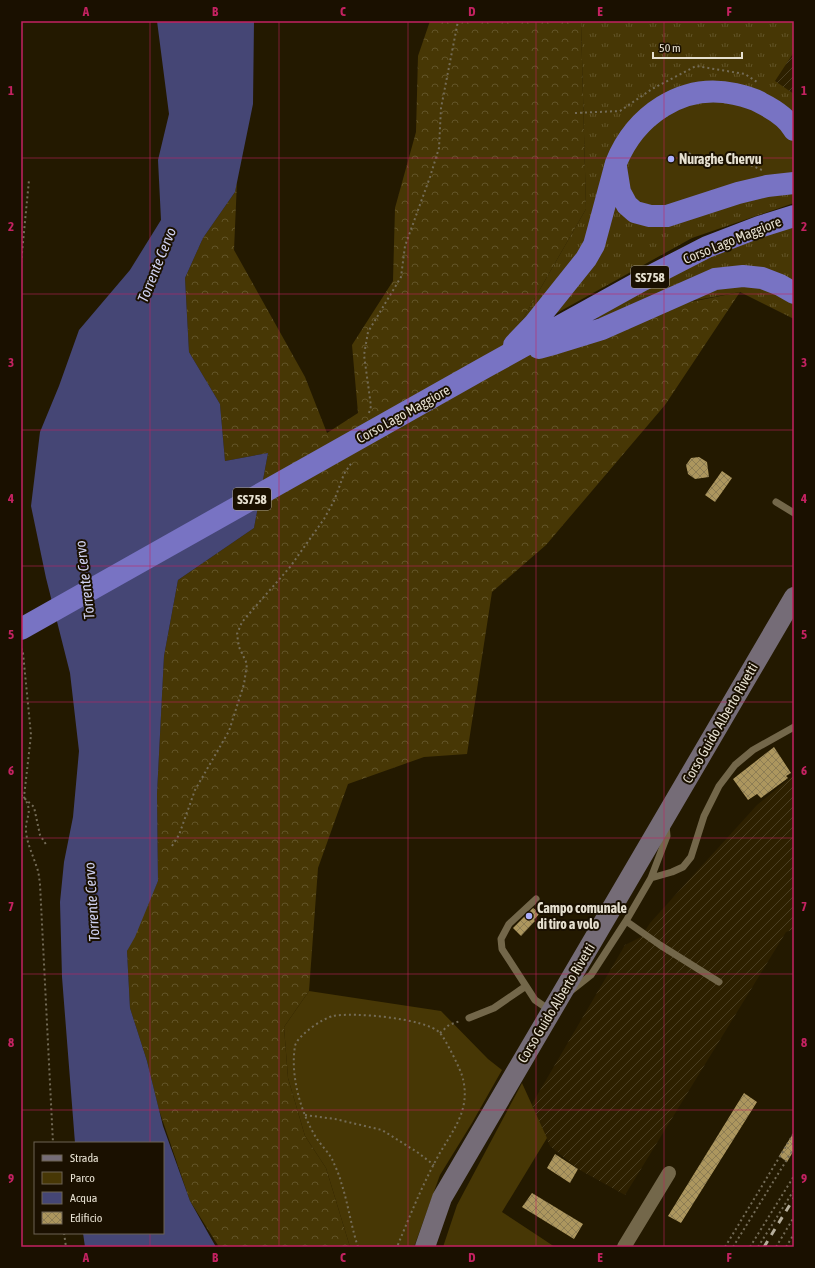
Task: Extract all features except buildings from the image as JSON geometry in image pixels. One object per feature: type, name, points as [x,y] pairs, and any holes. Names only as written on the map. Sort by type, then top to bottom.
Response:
[{"type":"highway","points":[[499,360],[534,324],[586,259],[594,245],[616,163],[626,142],[642,122],[664,105],[686,95],[710,91],[730,93],[753,98],[776,111],[794,130]]},
{"type":"highway","points":[[616,163],[620,192],[626,205],[635,212],[650,216],[667,216],[738,193],[767,186],[794,183]]},
{"type":"highway","name":"Corso Lago Maggiore","points":[[21,629],[643,280],[708,247],[759,227],[794,216]]},
{"type":"highway","points":[[499,360],[550,346],[602,329],[715,279],[744,276],[762,278],[780,285],[794,293]]},
{"type":"main road","name":"Corso Guido Alberto Rivetti","points":[[425,1247],[442,1198],[553,1006],[665,819],[794,597]]},
{"type":"street","points":[[624,1247],[669,1173]]},
{"type":"lane","points":[[776,502],[794,513]]},
{"type":"lane","points":[[651,878],[684,867],[691,858],[704,816],[719,786],[735,765],[753,750],[794,727]]},
{"type":"lane","points":[[536,899],[508,924],[501,939],[502,949],[535,1000],[553,1006],[591,975],[626,921],[651,878],[666,836],[665,819]]},
{"type":"lane","points":[[626,921],[660,945],[718,982]]},
{"type":"lane","points":[[469,1018],[494,1008],[526,986]]},
{"type":"path","points":[[689,153],[702,161],[741,161],[762,170]]},
{"type":"path","points":[[21,263],[29,180]]},
{"type":"path","points":[[21,648],[24,653],[31,735],[24,798],[30,810],[26,829],[27,840],[38,870],[40,884],[44,988],[53,1142]]},
{"type":"path","points":[[21,795],[34,807],[40,835],[47,846]]},
{"type":"path","points":[[358,1247],[341,1182],[331,1159],[317,1139],[305,1114],[296,1085],[294,1064],[296,1044],[309,1029],[332,1016],[364,1016],[401,1019],[431,1027],[440,1032],[453,1055],[463,1079],[465,1102],[456,1127],[434,1165],[397,1247]]},
{"type":"path","points":[[440,1032],[449,1024],[469,1018]]},
{"type":"path","points":[[305,1114],[335,1118],[382,1130],[434,1165]]},
{"type":"path","points":[[724,1247],[794,1133]]},
{"type":"path","points":[[733,1247],[794,1148]]},
{"type":"path","points":[[750,1247],[794,1176]]},
{"type":"path","points":[[758,1247],[794,1190]]},
{"type":"path","points":[[776,1247],[794,1217]]},
{"type":"path","points":[[64,1234],[66,1247]]},
{"type":"path","points":[[786,1247],[794,1234]]},
{"type":"shaded area","points":[[794,52],[794,94],[774,81]]},
{"type":"shaded area","points":[[794,775],[794,929],[786,932],[625,1195],[578,1169],[550,1146],[532,1104],[625,945],[641,937],[650,923],[757,805]]},
{"type":"green space","points":[[430,21],[581,21],[586,209],[512,338],[740,292],[665,405],[546,545],[492,592],[467,754],[424,757],[348,784],[318,868],[309,991],[284,1027],[288,1078],[305,1136],[326,1168],[350,1247],[219,1247],[190,1201],[159,1110],[147,1061],[130,1008],[127,951],[158,881],[157,794],[164,656],[178,580],[254,528],[268,453],[225,461],[220,404],[189,352],[185,278],[203,238],[235,192],[237,181],[234,250],[305,377],[327,433],[358,413],[352,345],[393,281],[395,208],[416,132],[418,56]]},
{"type":"green space","points":[[581,21],[794,21],[794,52],[775,81],[794,94],[794,203],[692,238],[512,338],[586,209]]},
{"type":"green space","points":[[704,104],[740,104],[772,120],[794,141],[794,177],[664,210],[642,207],[631,195],[629,188],[628,171],[631,158],[637,147],[654,127],[665,119],[688,107]]},
{"type":"green space","points":[[794,216],[794,319],[740,292],[562,325]]},
{"type":"green space","points":[[309,991],[441,1011],[488,1059],[502,1070],[440,1175],[414,1247],[350,1247],[326,1168],[305,1136],[288,1078],[284,1027]]},
{"type":"green space","points":[[522,1083],[547,1138],[502,1212],[555,1247],[443,1247],[457,1205]]},
{"type":"water","name":"Torrente Cervo","points":[[157,21],[254,21],[253,104],[235,192],[203,238],[185,278],[189,352],[220,404],[225,461],[268,453],[254,528],[178,580],[164,656],[157,794],[158,881],[135,937],[127,951],[130,1008],[147,1061],[163,1126],[190,1201],[216,1247],[85,1247],[83,1234],[164,1234],[164,1142],[75,1142],[62,977],[60,902],[64,862],[73,817],[79,751],[70,673],[46,578],[31,506],[40,432],[59,386],[79,330],[130,270],[161,220],[158,160],[169,114]]},
{"type":"railway","points":[[764,1247],[794,1198]]},
{"type":"place","name":"Nuraghe Chervu","points":[[671,159]]},
{"type":"place","name":"Campo comunale di tiro a volo","points":[[529,916]]}]
